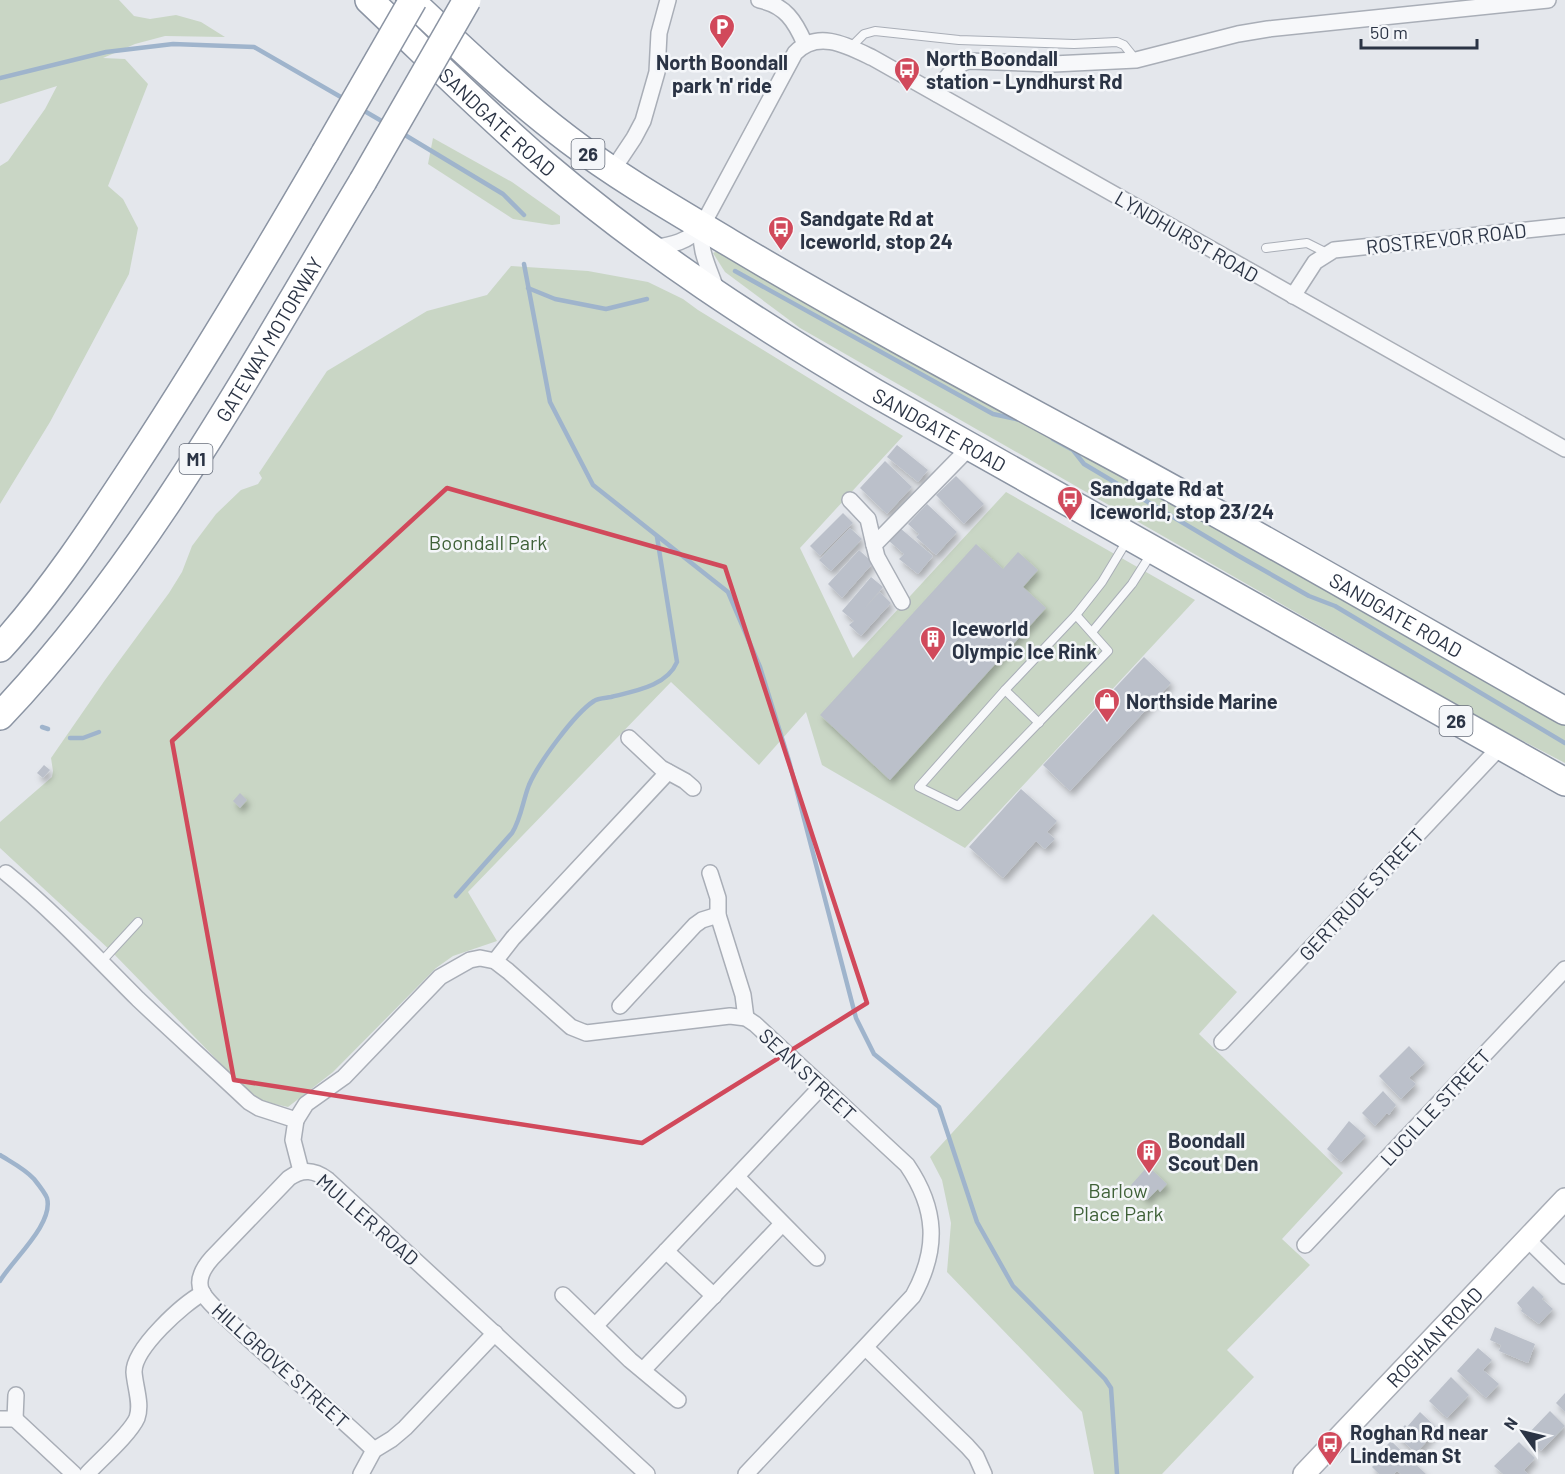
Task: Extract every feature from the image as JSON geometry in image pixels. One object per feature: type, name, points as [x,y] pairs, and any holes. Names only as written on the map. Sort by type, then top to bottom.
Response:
[{"type":"highway","name":"SANDGATE ROAD","points":[[369,0],[546,165],[651,248],[718,296],[801,349],[970,447],[1565,782]]},
{"type":"highway","name":"SANDGATE ROAD","points":[[411,0],[484,70],[612,171],[831,302],[1143,473],[1565,711]]},
{"type":"highway","name":"M1","points":[[0,648],[60,573],[104,511],[194,374],[326,153],[411,0]]},
{"type":"highway","name":"GATEWAY MOTORWAY","points":[[0,717],[85,618],[193,464],[363,181],[467,0]]},
{"type":"main road","name":"ROGHAN ROAD","points":[[1304,1474],[1565,1199]]},
{"type":"street","points":[[612,171],[643,120],[657,72],[659,33],[668,0]]},
{"type":"street","points":[[651,248],[686,241],[702,226],[790,60],[805,44],[789,14],[775,5],[759,0]]},
{"type":"street","points":[[937,94],[953,70],[958,65],[969,61],[1053,64],[1136,60],[1268,29],[1548,0]]},
{"type":"street","name":"LYNDHURST ROAD","points":[[805,44],[815,40],[830,41],[873,58],[1565,449]]},
{"type":"street","points":[[702,226],[701,251],[718,296]]},
{"type":"street","name":"ROSTREVOR ROAD","points":[[1327,253],[1342,248],[1565,226]]},
{"type":"street","points":[[1293,296],[1315,262],[1327,253]]},
{"type":"street","points":[[874,545],[970,447]]},
{"type":"street","points":[[850,500],[868,519],[878,557],[902,602]]},
{"type":"street","points":[[629,738],[654,763],[693,788]]},
{"type":"street","name":"GERTRUDE STREET","points":[[1222,1042],[1501,746]]},
{"type":"street","points":[[6,873],[249,1102],[259,1108],[296,1120],[306,1104],[344,1077],[440,977],[470,960],[480,958],[495,961],[513,938],[668,772]]},
{"type":"street","points":[[710,873],[718,898],[718,915],[743,994],[747,1018]]},
{"type":"street","points":[[620,1006],[695,925],[718,915]]},
{"type":"street","name":"SEAN STREET","points":[[495,961],[571,1027],[586,1033],[730,1016],[747,1018],[907,1165],[922,1189],[932,1222],[929,1256],[920,1284],[903,1309],[746,1474]]},
{"type":"street","name":"LUCILLE STREET","points":[[1305,1245],[1565,969]]},
{"type":"street","points":[[595,1326],[822,1086]]},
{"type":"street","name":"MULLER ROAD","points":[[296,1120],[293,1140],[301,1171],[312,1171],[328,1180],[647,1474]]},
{"type":"street","name":"HILLGROVE STREET","points":[[301,1171],[289,1178],[212,1258],[200,1281],[203,1293],[277,1366],[314,1394],[374,1450]]},
{"type":"street","points":[[737,1177],[817,1257]]},
{"type":"street","points":[[644,1370],[782,1224]]},
{"type":"street","points":[[1527,1239],[1565,1276]]},
{"type":"street","points":[[666,1251],[714,1296]]},
{"type":"street","points":[[87,1474],[130,1429],[136,1419],[139,1407],[134,1372],[141,1351],[180,1308],[203,1293]]},
{"type":"street","points":[[563,1295],[678,1400]]},
{"type":"street","points":[[361,1474],[374,1450],[399,1434],[495,1333]]},
{"type":"street","points":[[866,1348],[968,1446],[976,1456],[984,1474]]},
{"type":"street","points":[[16,1395],[7,1419],[74,1474]]},
{"type":"lane","points":[[850,48],[864,34],[875,31],[959,40],[1074,44],[1118,42],[1124,45],[1136,60]]},
{"type":"lane","points":[[1266,248],[1307,243],[1327,253]]},
{"type":"lane","points":[[1076,615],[1108,651],[958,806],[919,787],[1005,690],[1076,615],[1117,560],[1130,536]]},
{"type":"lane","points":[[1092,632],[1132,584],[1145,566],[1153,549]]},
{"type":"lane","points":[[1005,690],[1039,723]]},
{"type":"lane","points":[[102,961],[138,922]]},
{"type":"highlighted area","points":[[447,488],[725,567],[867,1003],[642,1143],[234,1080],[172,741]]},
{"type":"green space","points":[[0,0],[119,0],[134,16],[150,19],[176,15],[201,22],[225,37],[165,36],[135,44],[103,58],[125,59],[148,84],[108,186],[123,199],[138,228],[129,274],[50,422],[0,504],[0,166],[8,161],[45,109],[57,86],[0,104]]},
{"type":"green space","points":[[433,138],[512,182],[560,216],[560,224],[552,225],[513,219],[428,164]]},
{"type":"green space","points":[[720,250],[1565,717],[1565,763],[1489,723],[800,328],[725,272],[713,253]]},
{"type":"green space","name":"Boondall Park","points":[[511,266],[588,271],[648,282],[683,299],[903,436],[800,548],[853,658],[1006,492],[1195,600],[965,848],[822,765],[806,712],[759,765],[671,682],[468,892],[497,941],[453,956],[436,968],[333,1072],[288,1107],[256,1100],[112,952],[0,848],[0,822],[52,777],[51,758],[169,593],[182,572],[192,546],[216,514],[241,490],[258,484],[262,478],[259,473],[327,371],[427,311],[487,295]]},
{"type":"green space","name":"Barlow Place Park","points":[[1153,914],[1237,992],[1199,1034],[1343,1173],[1282,1239],[1310,1265],[1227,1350],[1254,1377],[1162,1474],[1094,1474],[1082,1412],[947,1272],[951,1223],[942,1180],[930,1157]]},
{"type":"building","points":[[897,445],[928,470],[918,482],[887,457]]},
{"type":"building","points":[[885,461],[912,487],[887,514],[860,488]]},
{"type":"building","points":[[956,476],[984,504],[964,524],[936,495]]},
{"type":"building","points":[[927,504],[957,532],[936,555],[916,537],[919,534],[908,524]]},
{"type":"building","points":[[843,513],[853,523],[820,556],[810,546]]},
{"type":"building","points":[[850,528],[862,539],[831,571],[819,560]]},
{"type":"building","points":[[900,528],[933,556],[918,574],[899,559],[904,554],[889,541]]},
{"type":"building","name":"Iceworld Olympic Ice Rink","points":[[976,544],[1003,569],[1018,552],[1038,570],[1023,587],[1046,608],[890,780],[820,715]]},
{"type":"building","points":[[859,550],[873,563],[842,598],[828,584]]},
{"type":"building","points":[[871,577],[883,587],[863,610],[880,592],[891,603],[861,636],[849,625],[854,621],[842,611]]},
{"type":"building","name":"Northside Marine","points":[[1144,657],[1171,683],[1070,791],[1043,765]]},
{"type":"building","points":[[44,765],[50,770],[43,778],[37,773]]},
{"type":"building","points":[[1021,789],[1057,821],[1047,832],[1055,839],[1045,849],[1036,841],[1003,878],[969,847]]},
{"type":"building","points":[[240,793],[247,800],[240,808],[233,801]]},
{"type":"building","points":[[1409,1046],[1425,1063],[1409,1078],[1416,1084],[1401,1099],[1379,1076]]},
{"type":"building","points":[[1383,1091],[1396,1105],[1389,1115],[1387,1113],[1375,1126],[1362,1113]]},
{"type":"building","points":[[1349,1121],[1366,1136],[1341,1162],[1327,1149]]},
{"type":"building","name":"Boondall Scout Den","points":[[1148,1166],[1167,1184],[1160,1192],[1158,1189],[1147,1200],[1131,1185]]},
{"type":"building","points":[[1533,1286],[1553,1309],[1539,1324],[1521,1311],[1517,1303]]},
{"type":"building","points":[[1495,1327],[1535,1344],[1528,1363],[1499,1351],[1501,1345],[1490,1340]]},
{"type":"building","points":[[1478,1348],[1492,1360],[1483,1370],[1499,1384],[1486,1398],[1457,1371]]},
{"type":"building","points":[[1451,1377],[1469,1395],[1447,1418],[1429,1401]]},
{"type":"building","points":[[1565,1393],[1565,1412],[1556,1403]]},
{"type":"building","points":[[1550,1411],[1565,1426],[1541,1451],[1526,1436]]},
{"type":"building","points":[[1420,1412],[1438,1429],[1416,1453],[1396,1435],[1405,1425],[1407,1427]]},
{"type":"building","points":[[1391,1441],[1426,1474],[1401,1474],[1397,1471],[1394,1474],[1379,1474],[1372,1467],[1381,1457],[1378,1454]]},
{"type":"building","points":[[1519,1442],[1535,1458],[1524,1470],[1528,1474],[1503,1474],[1494,1466]]},
{"type":"waterway","points":[[0,78],[106,52],[173,44],[254,47],[346,100]]},
{"type":"waterway","points":[[361,109],[385,123]]},
{"type":"waterway","points":[[400,132],[503,194],[524,215]]},
{"type":"waterway","points":[[524,264],[550,402],[593,485],[728,592],[760,667],[789,761],[856,1018],[874,1054],[939,1107],[977,1222],[1013,1286],[1105,1379],[1111,1388],[1117,1474]]},
{"type":"waterway","points":[[735,271],[993,414],[1020,420]]},
{"type":"waterway","points":[[528,288],[555,299],[606,309],[647,299]]},
{"type":"waterway","points":[[1053,439],[1073,450],[1084,464],[1237,555],[1309,596],[1335,606],[1565,743]]},
{"type":"waterway","points":[[456,896],[512,833],[534,776],[557,740],[586,707],[596,700],[640,690],[658,682],[666,677],[677,662],[657,537]]},
{"type":"waterway","points":[[42,727],[48,729]]},
{"type":"waterway","points":[[70,738],[83,738],[99,732]]},
{"type":"waterway","points":[[0,1155],[34,1179],[47,1198],[44,1219],[38,1230],[0,1281]]},
{"type":"place","name":"North Boondall park 'n' ride","points":[[722,50]]},
{"type":"place","name":"North Boondall station - Lyndhurst Rd","points":[[907,93]]},
{"type":"place","name":"Sandgate Rd at Iceworld, stop 24","points":[[781,252]]},
{"type":"place","name":"Sandgate Rd at Iceworld, stop 23/24","points":[[1070,522]]},
{"type":"place","name":"Iceworld Olympic Ice Rink","points":[[933,662]]},
{"type":"place","name":"Northside Marine","points":[[1107,724]]},
{"type":"place","name":"Boondall Scout Den","points":[[1149,1175]]},
{"type":"place","name":"Roghan Rd near Lindeman St","points":[[1330,1467]]}]
